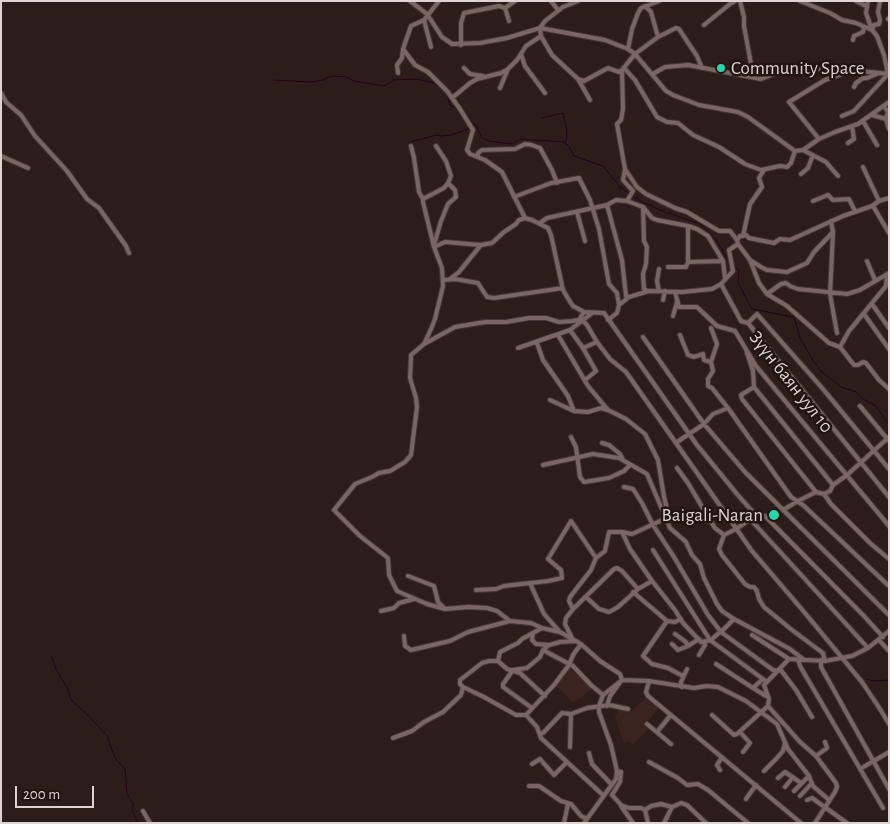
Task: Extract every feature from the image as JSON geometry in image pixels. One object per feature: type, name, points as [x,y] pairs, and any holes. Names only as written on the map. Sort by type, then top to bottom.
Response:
[{"type":"street","points":[[410,1],[427,14],[446,41],[452,44],[480,43],[507,38],[540,28],[605,40],[636,54],[666,91],[678,98],[748,116],[795,151],[803,150],[819,139],[863,121],[889,102]]},
{"type":"street","points":[[398,73],[397,65],[402,58],[409,30],[412,26],[424,20],[438,1]]},
{"type":"street","points":[[499,1],[509,21]]},
{"type":"street","points":[[462,45],[461,23],[464,13],[503,7],[515,1]]},
{"type":"street","points":[[551,1],[558,10]]},
{"type":"street","points":[[578,1],[558,10],[540,28],[541,36],[552,55],[578,79],[590,100]]},
{"type":"street","points":[[628,49],[634,23],[641,8],[659,1]]},
{"type":"street","points":[[704,25],[735,1]]},
{"type":"street","points":[[740,1],[751,64],[756,70],[771,76]]},
{"type":"street","points":[[800,1],[842,20],[856,23],[872,30]]},
{"type":"street","points":[[856,1],[866,6]]},
{"type":"street","points":[[868,1],[866,17],[884,55],[888,74]]},
{"type":"street","points":[[872,30],[874,25],[878,24],[880,20],[878,12],[880,1]]},
{"type":"street","points":[[645,6],[651,12],[658,37]]},
{"type":"street","points":[[424,20],[431,47]]},
{"type":"street","points":[[853,40],[854,36],[863,32],[864,27]]},
{"type":"street","points":[[578,79],[584,81],[608,68],[619,72],[636,54],[658,37],[676,28],[679,29],[697,56],[702,68]]},
{"type":"street","points":[[500,88],[508,69],[526,46],[541,36]]},
{"type":"street","points":[[403,49],[415,65],[428,72],[452,98],[473,130],[467,150],[470,154],[485,160],[502,172],[525,218]]},
{"type":"street","points":[[521,54],[525,66],[545,93]]},
{"type":"street","points":[[653,74],[665,66],[688,65],[761,79],[792,67],[797,69],[832,69],[847,73]]},
{"type":"street","points":[[464,68],[470,74],[491,76]]},
{"type":"street","points":[[452,98],[470,83],[508,69]]},
{"type":"street","points":[[623,69],[624,109],[621,120],[617,124],[625,169],[623,180],[632,190],[627,201]]},
{"type":"street","points":[[623,69],[635,80],[652,105],[655,114],[660,119],[678,123],[693,135],[719,147],[738,161],[764,170],[780,166],[786,167],[791,163],[795,151]]},
{"type":"street","points":[[819,139],[789,102],[825,80],[847,73],[888,74]]},
{"type":"street","points":[[854,87],[863,78],[879,73]]},
{"type":"street","points":[[842,116],[854,111],[888,74]]},
{"type":"street","points":[[1,93],[6,102],[21,116],[35,136],[71,176],[87,198],[98,208],[126,246],[129,253]]},
{"type":"street","points":[[884,106],[888,112],[886,119],[889,129]]},
{"type":"street","points":[[872,115],[886,119]]},
{"type":"street","points":[[863,121],[877,145]]},
{"type":"street","points":[[848,143],[854,139],[852,126]]},
{"type":"street","points":[[478,157],[478,153],[487,149],[515,149],[525,144],[532,145],[540,148],[557,183]]},
{"type":"street","points":[[411,146],[419,192],[423,199],[444,281],[435,319],[424,344]]},
{"type":"street","points":[[423,199],[444,188],[451,176],[449,167],[436,146]]},
{"type":"street","points":[[803,150],[826,162],[838,176]]},
{"type":"street","points":[[802,174],[808,168],[813,155]]},
{"type":"street","points":[[1,156],[28,168]]},
{"type":"street","points":[[863,167],[879,201]]},
{"type":"street","points":[[625,169],[638,187],[646,194],[687,212],[719,230],[730,231],[750,260],[759,283],[767,294],[787,306],[829,343],[840,347],[854,365],[866,363],[879,380],[889,388]]},
{"type":"street","points":[[619,305],[629,297],[649,291],[675,292],[712,289],[720,284],[733,271],[729,250],[738,242],[740,236],[743,236],[750,204],[762,187],[759,178],[764,170]]},
{"type":"street","points":[[514,197],[551,183],[579,178],[599,229],[609,284],[618,294],[619,305],[616,314],[608,320]]},
{"type":"street","points":[[434,247],[448,204],[456,197],[455,190],[448,184]]},
{"type":"street","points":[[813,201],[828,195],[833,200],[849,199],[855,210]]},
{"type":"street","points":[[743,236],[774,242],[780,239],[790,240],[855,210],[873,206],[879,201],[889,198]]},
{"type":"street","points":[[540,223],[547,218],[607,205],[616,200],[627,201],[643,207],[652,218],[688,226],[708,236],[723,261],[725,278]]},
{"type":"street","points":[[607,205],[622,260],[626,296],[629,297]]},
{"type":"street","points":[[873,206],[889,233]]},
{"type":"street","points":[[643,207],[644,241],[647,247],[644,289],[649,291]]},
{"type":"street","points":[[577,212],[585,240]]},
{"type":"street","points":[[434,247],[445,242],[481,245],[492,243],[519,220],[525,218],[548,228],[563,288],[574,306],[584,312],[604,313],[688,433],[737,494],[758,514],[765,516],[864,616],[889,650]]},
{"type":"street","points":[[831,221],[833,232],[830,291],[837,333]]},
{"type":"street","points":[[668,266],[686,267],[688,262],[688,226]]},
{"type":"street","points":[[750,260],[767,270],[787,272],[807,263],[814,252],[833,232]]},
{"type":"street","points":[[444,281],[459,272],[480,246]]},
{"type":"street","points":[[867,260],[875,280]]},
{"type":"street","points":[[688,262],[723,261]]},
{"type":"street","points":[[659,269],[657,280],[659,291]]},
{"type":"street","points":[[786,283],[787,272]]},
{"type":"street","points":[[767,294],[780,284],[786,283],[798,289],[847,294],[855,292],[888,274]]},
{"type":"street","points":[[840,347],[849,331],[886,286],[888,274]]},
{"type":"street","points":[[449,279],[478,283],[488,297],[494,298],[563,288]]},
{"type":"street","points":[[720,284],[741,321],[748,323],[889,497]]},
{"type":"street","points":[[663,300],[665,291]]},
{"type":"street","points":[[673,316],[677,302],[675,292]]},
{"type":"street","name":"Зүүн баян уул 10","points":[[677,302],[679,307],[697,307],[717,326],[735,331],[746,347],[754,366],[848,475],[889,526]]},
{"type":"street","points":[[872,304],[889,328]]},
{"type":"street","points":[[510,621],[497,611],[487,608],[445,608],[427,604],[396,591],[389,575],[388,558],[360,536],[334,510],[355,484],[379,473],[390,471],[410,458],[417,407],[410,378],[411,358],[424,344],[455,327],[529,318],[572,321],[579,320],[584,312]]},
{"type":"street","points":[[518,348],[570,330],[588,315],[594,313]]},
{"type":"street","points":[[748,323],[757,314],[823,389],[889,469]]},
{"type":"street","points":[[864,314],[889,349]]},
{"type":"street","points":[[583,321],[610,358],[626,372],[677,442],[736,530],[872,696],[889,724]]},
{"type":"street","points":[[712,328],[717,344],[711,362],[713,371],[708,379],[708,386],[712,388],[728,408],[791,497],[798,501],[889,586]]},
{"type":"street","points":[[570,330],[596,371],[585,380]]},
{"type":"street","points":[[558,335],[585,380],[608,410]]},
{"type":"street","points":[[680,335],[688,355],[694,357],[703,354],[704,360],[711,362]]},
{"type":"street","points":[[643,337],[704,424],[744,472],[889,615]]},
{"type":"street","points":[[537,342],[543,360],[568,396],[574,411]]},
{"type":"street","points":[[583,348],[597,342]]},
{"type":"street","points":[[754,366],[754,387],[833,485]]},
{"type":"street","points":[[754,387],[741,395],[742,399],[801,475],[816,492],[824,494],[830,491],[833,485],[848,475],[873,450],[888,439],[860,406]]},
{"type":"street","points":[[550,400],[574,411],[588,412],[601,408],[608,410],[626,419],[645,434],[658,460],[667,518]]},
{"type":"street","points":[[677,442],[704,424],[713,414],[728,408]]},
{"type":"street","points":[[571,437],[576,448],[580,476],[584,482],[609,478],[624,471],[630,465]]},
{"type":"street","points":[[602,443],[610,444],[620,454],[624,462]]},
{"type":"street","points":[[544,465],[593,454],[619,458],[646,474],[675,534],[686,542],[692,555],[700,564],[704,578],[722,611],[790,649],[800,659],[800,666],[883,808]]},
{"type":"street","points":[[677,468],[715,528],[724,535]]},
{"type":"street","points":[[624,487],[633,489],[653,525],[720,632],[773,670],[779,670],[796,690],[812,717]]},
{"type":"street","points":[[783,510],[816,492]]},
{"type":"street","points":[[824,494],[831,504],[889,559]]},
{"type":"street","points":[[724,535],[736,530],[758,514]]},
{"type":"street","points":[[573,609],[570,597],[590,570],[596,558],[607,548],[609,532],[632,534],[667,518],[692,517],[711,522]]},
{"type":"street","points":[[750,520],[868,648]]},
{"type":"street","points":[[476,590],[496,589],[562,578],[561,570],[548,558],[571,521],[596,558]]},
{"type":"street","points":[[622,532],[630,549],[652,581],[676,610],[680,619],[701,642],[710,640],[734,619]]},
{"type":"street","points":[[724,535],[720,549],[722,555],[745,584],[754,587],[764,607],[823,653],[821,667],[889,789]]},
{"type":"street","points":[[653,550],[710,640],[765,681]]},
{"type":"street","points":[[574,639],[565,622],[573,609],[617,568],[638,589]]},
{"type":"street","points":[[408,576],[434,586],[438,602],[445,608]]},
{"type":"street","points":[[586,597],[599,609],[609,612],[618,607],[633,592],[652,581]]},
{"type":"street","points":[[530,583],[544,614],[560,632]]},
{"type":"street","points":[[633,592],[667,621],[675,622],[680,619]]},
{"type":"street","points":[[381,611],[394,608],[399,603],[414,599]]},
{"type":"street","points":[[404,636],[405,646],[411,650],[450,642],[468,632],[510,621],[531,623],[542,628],[560,632],[574,639],[600,661],[620,674],[622,680]]},
{"type":"street","points":[[667,621],[643,656],[652,664],[668,668],[683,676]]},
{"type":"street","points":[[498,661],[500,652],[518,644],[522,639],[542,628]]},
{"type":"street","points":[[752,634],[789,659],[823,660],[852,656],[868,648],[889,631]]},
{"type":"street","points":[[533,633],[532,640],[536,644],[549,645],[574,639]]},
{"type":"street","points":[[675,634],[688,646]]},
{"type":"street","points":[[668,650],[672,645],[678,650],[699,639]]},
{"type":"street","points":[[699,655],[704,642]]},
{"type":"street","points":[[526,715],[545,696],[570,665],[581,644]]},
{"type":"street","points":[[532,708],[503,686],[513,670],[527,668],[540,657],[543,650],[549,645]]},
{"type":"street","points":[[543,650],[572,666],[603,695]]},
{"type":"street","points":[[847,665],[848,660],[852,656]]},
{"type":"street","points":[[753,688],[779,670],[789,659]]},
{"type":"street","points":[[545,696],[520,673],[507,669],[498,661],[489,661],[477,666],[473,672],[460,680],[460,684],[463,687],[516,715],[526,715],[537,727],[540,735],[604,796]]},
{"type":"street","points":[[716,664],[768,697]]},
{"type":"street","points":[[682,687],[681,682],[687,669]]},
{"type":"street","points":[[607,706],[610,696],[622,680]]},
{"type":"street","points":[[529,786],[539,786],[561,801],[571,804],[586,821],[616,779],[617,771],[611,745],[598,706],[603,695],[622,680],[649,681],[682,687],[718,687],[746,701],[777,724],[788,749],[809,776],[812,783],[829,800]]},
{"type":"street","points":[[649,681],[646,692],[648,696],[802,823]]},
{"type":"street","points":[[712,715],[734,735],[740,732],[768,706],[768,697],[763,688],[765,681]]},
{"type":"street","points":[[393,738],[412,731],[443,712],[461,695],[463,687]]},
{"type":"street","points":[[540,735],[562,713],[571,714],[598,706],[628,709]]},
{"type":"street","points":[[768,706],[784,725],[816,756],[836,783],[835,792],[816,821],[824,823]]},
{"type":"street","points":[[570,746],[571,714]]},
{"type":"street","points":[[657,732],[670,716]]},
{"type":"street","points":[[647,724],[671,744]]},
{"type":"street","points":[[764,770],[776,760],[785,742],[784,725]]},
{"type":"street","points":[[740,732],[750,743],[743,752]]},
{"type":"street","points":[[816,756],[827,748],[825,742]]},
{"type":"street","points":[[860,769],[889,752]]},
{"type":"street","points":[[590,753],[592,764],[612,785]]},
{"type":"street","points":[[720,770],[717,765],[722,757]]},
{"type":"street","points":[[532,764],[540,759],[554,774],[567,762]]},
{"type":"street","points":[[649,762],[678,778],[686,785],[698,784],[708,790],[748,823]]},
{"type":"street","points":[[617,771],[621,772],[620,782],[612,795],[633,823]]},
{"type":"street","points":[[778,778],[785,772],[801,783]]},
{"type":"street","points":[[794,791],[809,776]]},
{"type":"street","points":[[785,787],[793,777]]},
{"type":"street","points":[[800,796],[812,783]]},
{"type":"street","points":[[746,799],[756,785]]},
{"type":"street","points":[[807,800],[812,798],[847,823]]},
{"type":"street","points":[[645,810],[660,804],[672,807],[681,803],[687,805],[706,823]]},
{"type":"street","points":[[564,823],[568,804]]},
{"type":"street","points":[[621,805],[645,810]]},
{"type":"street","points":[[664,823],[672,807]]},
{"type":"street","points":[[645,810],[648,823]]},
{"type":"street","points":[[143,811],[150,823]]},
{"type":"shaded area","points":[[569,668],[593,688],[574,702],[556,686]]},
{"type":"shaded area","points":[[645,698],[659,708],[645,724],[648,729],[644,734],[633,744],[628,741],[624,744],[615,717],[620,709],[630,713]]},
{"type":"waterway","points":[[273,80],[311,82],[323,80],[331,76],[347,77],[354,81],[384,86],[394,80],[416,79],[435,83],[446,91]]},
{"type":"waterway","points":[[448,97],[451,106],[457,107]]},
{"type":"waterway","points":[[542,118],[563,113],[567,132],[566,142]]},
{"type":"waterway","points":[[468,119],[477,127],[482,138],[489,141],[511,144],[521,139],[565,142],[574,156],[603,166],[620,187],[642,202],[700,224],[716,240],[730,263]]},
{"type":"waterway","points":[[408,146],[413,141],[437,135],[452,135],[470,128]]},
{"type":"waterway","points":[[734,267],[739,270],[738,283],[752,309],[794,317],[800,338],[822,372],[841,387],[856,392],[863,399],[876,406],[889,425]]},
{"type":"waterway","points":[[52,657],[56,669],[68,689],[71,700],[107,736],[115,758],[125,769],[127,794],[133,804],[133,813],[138,823]]},
{"type":"waterway","points":[[866,679],[873,681],[889,680]]},
{"type":"place","name":"Community Space","points":[[721,68]]},
{"type":"place","name":"Baigali-Naran","points":[[774,515]]}]
